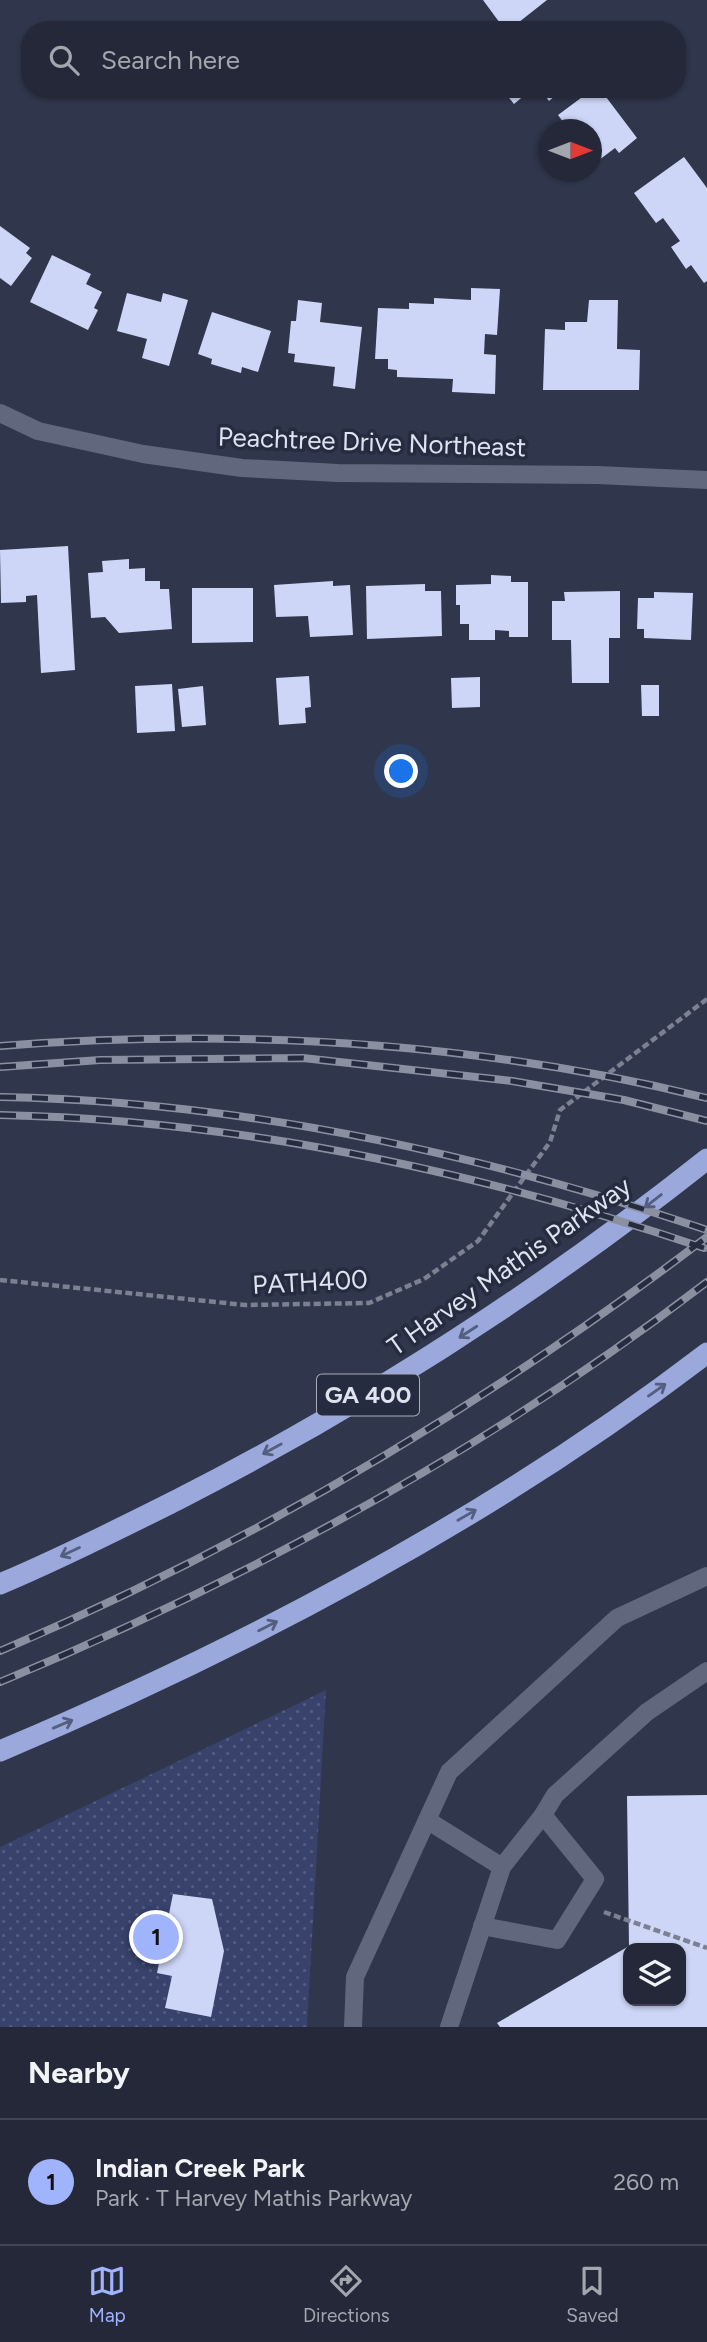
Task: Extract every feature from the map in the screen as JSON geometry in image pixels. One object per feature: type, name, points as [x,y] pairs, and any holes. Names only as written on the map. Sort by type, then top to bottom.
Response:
[{"type":"highway","name":"T Harvey Mathis Parkway","points":[[0,1584],[118,1530],[217,1480],[406,1372],[591,1249],[707,1159]]},
{"type":"highway","points":[[0,1751],[185,1668],[386,1562],[498,1496],[589,1437],[707,1353]]},
{"type":"street","name":"Peachtree Drive Northeast","points":[[0,414],[38,431],[117,449],[243,468],[338,473],[597,475],[707,480]]},
{"type":"street","points":[[353,2027],[355,1977],[449,1772],[617,1618],[707,1576]]},
{"type":"street","points":[[449,2027],[502,1867],[544,1815],[555,1795],[647,1712],[707,1671]]},
{"type":"street","points":[[482,1926],[557,1940],[595,1880],[544,1815]]},
{"type":"street","points":[[427,1820],[502,1867]]},
{"type":"path","name":"PATH400","points":[[0,1280],[244,1306],[369,1303],[424,1279],[478,1241],[550,1142],[560,1110],[707,999]]},
{"type":"path","points":[[580,1904],[707,1948]]},
{"type":"shaded area","points":[[326,1690],[307,2027],[0,2027],[0,1847]]},
{"type":"building","points":[[483,0],[547,0],[520,21],[498,21]]},
{"type":"building","points":[[509,98],[521,98],[514,104]]},
{"type":"building","points":[[581,98],[607,98],[637,138],[619,153],[615,148],[602,158],[602,119],[561,119],[558,115]]},
{"type":"building","points":[[684,157],[707,188],[707,281],[704,283],[691,265],[686,269],[671,247],[680,241],[663,218],[656,223],[634,193]]},
{"type":"building","points":[[0,226],[30,248],[26,253],[32,258],[11,286],[0,278]]},
{"type":"building","points":[[52,255],[91,274],[86,284],[102,292],[94,308],[98,310],[88,330],[30,302]]},
{"type":"building","points":[[471,288],[500,289],[497,335],[485,334],[484,354],[496,355],[495,394],[452,392],[453,379],[397,377],[397,370],[388,369],[388,359],[375,359],[378,308],[409,309],[409,303],[434,304],[434,298],[471,300]]},
{"type":"building","points":[[127,293],[161,302],[163,293],[188,300],[169,366],[142,358],[147,339],[117,331]]},
{"type":"building","points":[[298,300],[322,303],[320,322],[362,327],[355,389],[333,386],[335,367],[294,362],[295,354],[288,353],[291,321],[296,321]]},
{"type":"building","points":[[589,300],[618,300],[617,349],[640,350],[639,390],[543,390],[545,329],[565,330],[565,322],[587,322]]},
{"type":"building","points":[[212,312],[271,331],[258,372],[242,367],[241,373],[211,364],[212,359],[198,354]]},
{"type":"building","points":[[68,546],[75,670],[41,673],[37,595],[26,596],[26,602],[1,603],[0,550]]},
{"type":"building","points":[[129,559],[129,569],[145,568],[145,581],[160,581],[160,589],[169,589],[172,629],[119,633],[105,617],[91,618],[88,573],[103,572],[102,561]]},
{"type":"building","points":[[491,575],[511,576],[511,582],[528,582],[528,637],[509,637],[509,631],[495,630],[495,640],[469,640],[469,624],[460,624],[456,585],[491,584]]},
{"type":"building","points":[[333,581],[333,586],[350,585],[353,635],[310,637],[308,616],[276,617],[274,585]]},
{"type":"building","points":[[425,584],[425,591],[441,591],[442,636],[367,639],[366,586]]},
{"type":"building","points":[[192,588],[253,588],[253,642],[192,643]]},
{"type":"building","points":[[620,591],[620,638],[609,638],[609,683],[572,683],[571,640],[552,640],[552,601],[565,601],[564,592]]},
{"type":"building","points":[[654,592],[693,593],[691,640],[644,638],[644,629],[637,629],[638,598],[654,598]]},
{"type":"building","points":[[309,676],[311,707],[305,708],[306,723],[279,725],[276,678]]},
{"type":"building","points":[[480,677],[480,707],[452,708],[451,678]]},
{"type":"building","points":[[172,684],[175,731],[137,733],[135,686]]},
{"type":"building","points":[[641,685],[659,685],[659,716],[642,716]]},
{"type":"building","points":[[203,686],[206,725],[182,727],[178,689]]},
{"type":"building","points":[[707,1795],[707,2027],[500,2027],[497,2023],[623,1950],[623,2006],[686,2006],[686,1943],[629,1943],[627,1796]]},
{"type":"building","points":[[173,1894],[212,1899],[224,1951],[211,2017],[165,2008],[172,1976],[157,1973]]},
{"type":"railway","points":[[0,1046],[179,1039],[356,1044],[532,1063],[707,1098]]},
{"type":"railway","points":[[0,1067],[100,1060],[303,1058],[512,1081],[624,1100],[707,1121]]},
{"type":"railway","points":[[0,1097],[180,1109],[358,1136],[534,1177],[707,1230]]},
{"type":"railway","points":[[0,1115],[179,1127],[357,1154],[532,1195],[704,1248]]},
{"type":"railway","points":[[0,1651],[186,1565],[366,1466],[540,1357],[707,1237]]},
{"type":"railway","points":[[0,1682],[186,1599],[277,1554],[366,1505],[540,1400],[625,1343],[707,1282]]},
{"type":"place","name":"Indian Creek Park","points":[[156,1937]]}]
